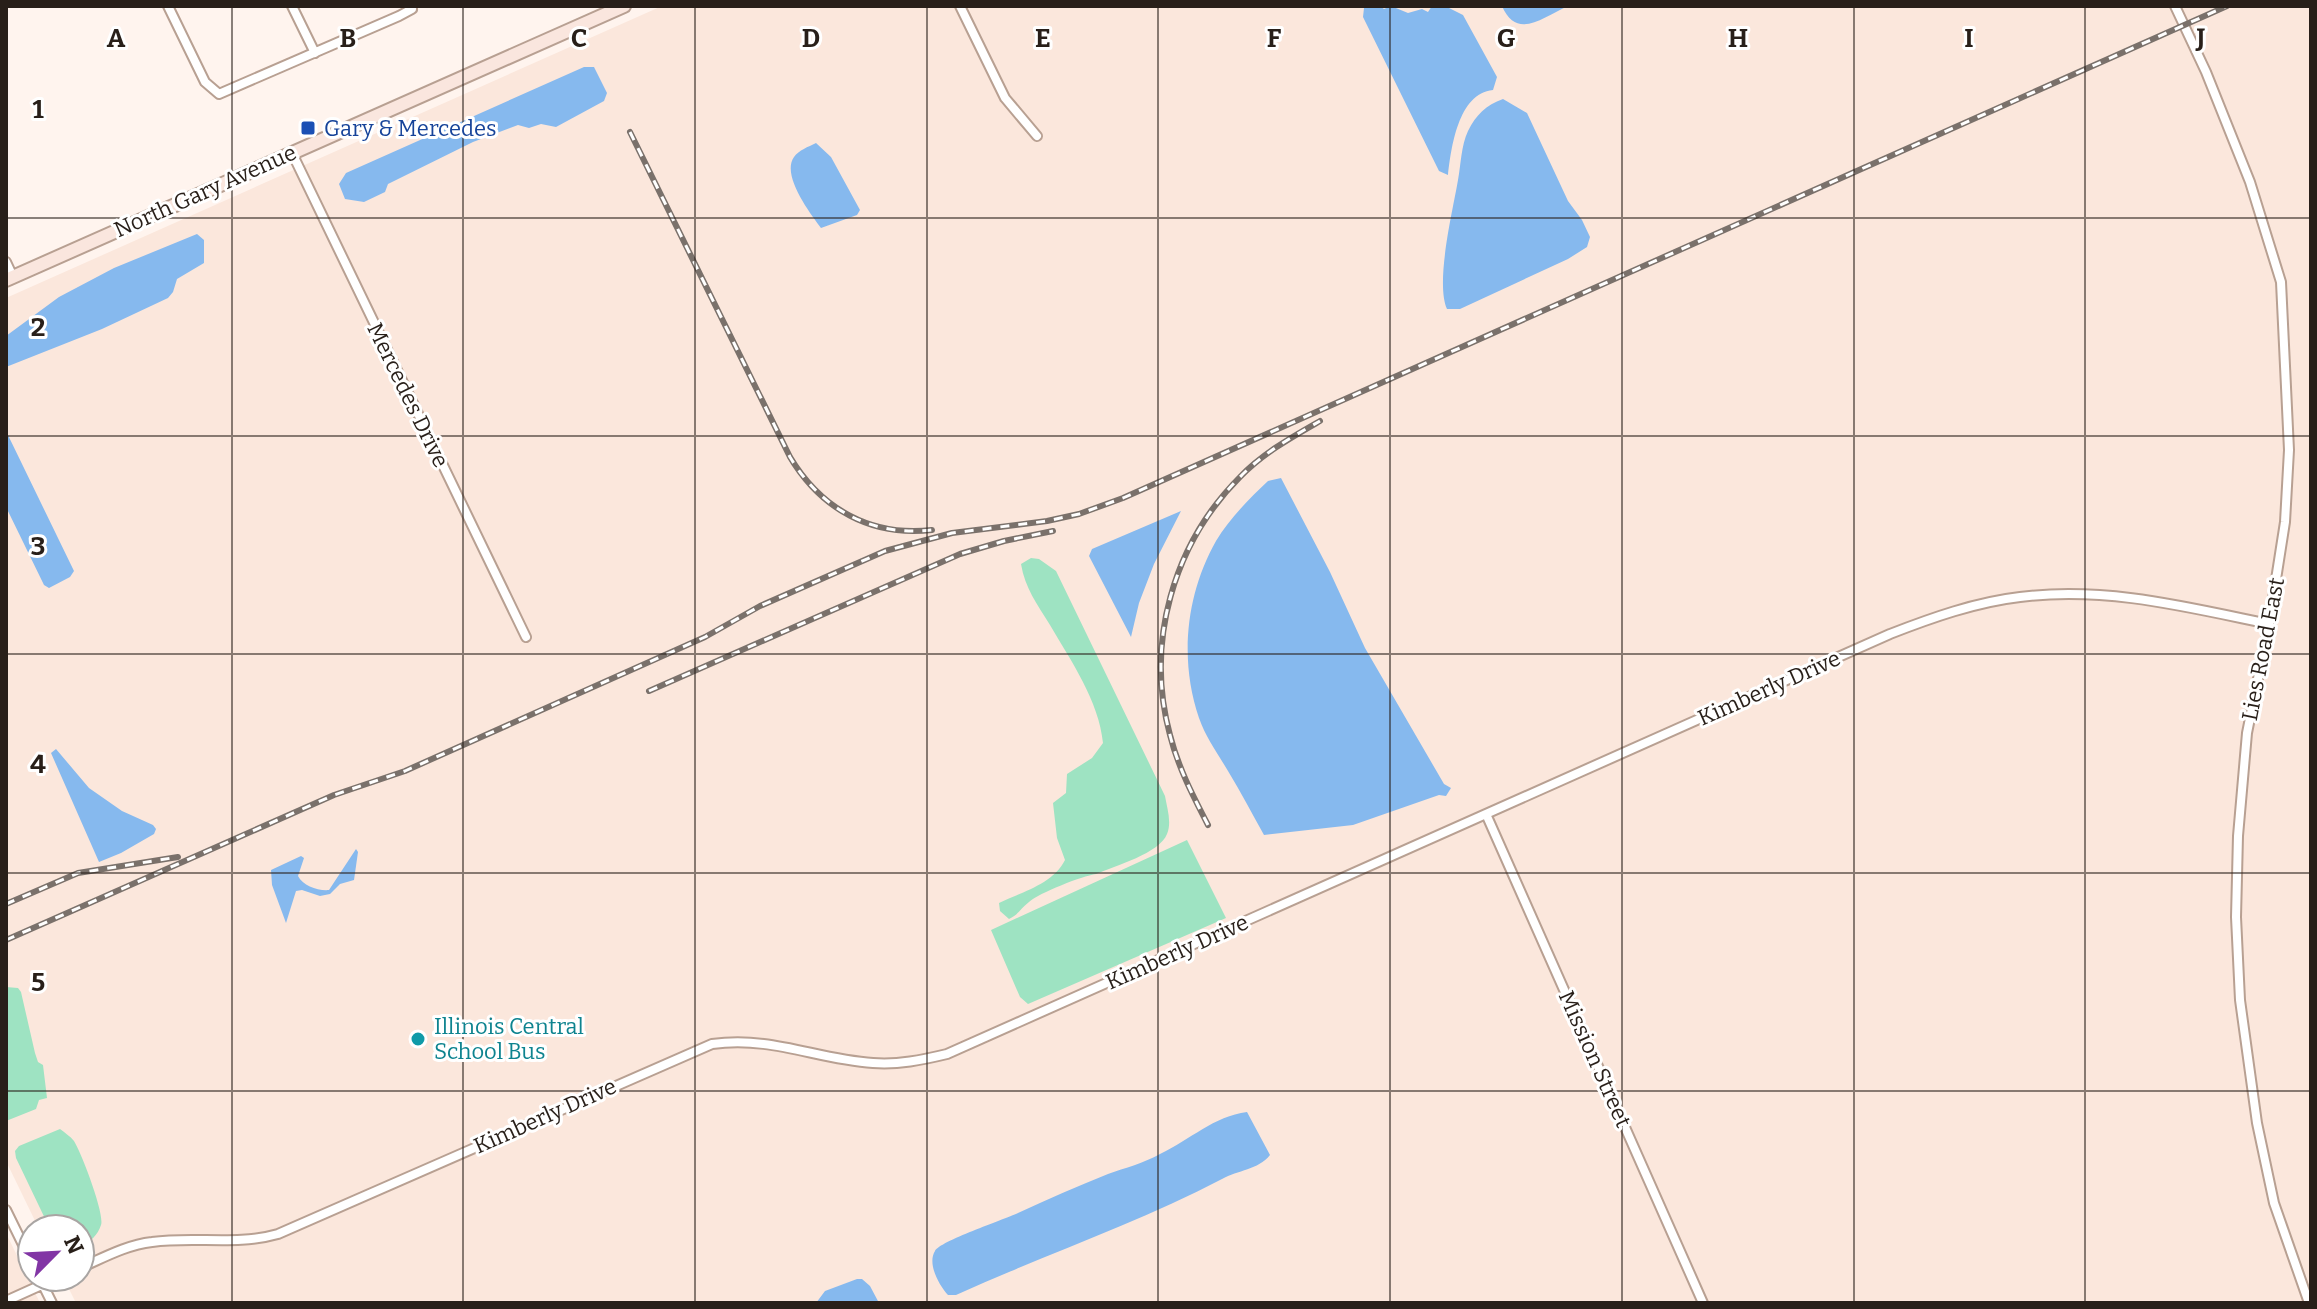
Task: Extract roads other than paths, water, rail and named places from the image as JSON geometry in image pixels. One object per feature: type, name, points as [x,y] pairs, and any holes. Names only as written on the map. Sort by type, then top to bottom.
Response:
[{"type":"street","points":[[168,6],[205,82],[219,94],[399,16],[412,9],[411,6]]},
{"type":"street","points":[[292,6],[315,53]]},
{"type":"street","name":"North Gary Avenue","points":[[9,278],[624,6]]},
{"type":"street","points":[[960,6],[1005,98],[1037,136]]},
{"type":"street","name":"Lies Road East","points":[[2175,6],[2206,72],[2250,182],[2281,282],[2289,472],[2284,535],[2247,733],[2236,872],[2238,976],[2248,1066],[2274,1203],[2309,1303]]},
{"type":"street","name":"Mercedes Drive","points":[[292,153],[526,637]]},
{"type":"street","points":[[6,262],[9,278]]},
{"type":"street","name":"Kimberly Drive","points":[[96,1261],[148,1242],[236,1242],[278,1234],[712,1044],[738,1041],[769,1043],[870,1063],[904,1063],[947,1054],[1890,634],[1947,613],[2019,597],[2097,595],[2137,598],[2269,624]]},
{"type":"street","name":"Mission Street","points":[[1486,814],[1703,1303]]},
{"type":"street","points":[[6,1210],[16,1230]]},
{"type":"water","points":[[1367,6],[1384,9],[1391,6],[1408,13],[1422,9],[1428,12],[1432,6],[1445,6],[1463,15],[1497,77],[1493,90],[1481,93],[1464,111],[1454,137],[1448,175],[1439,171],[1363,17]]},
{"type":"water","points":[[1502,6],[1568,6],[1540,20],[1523,24],[1508,16]]},
{"type":"water","points":[[584,67],[594,67],[607,93],[604,101],[556,127],[541,124],[529,128],[518,125],[473,142],[388,184],[385,192],[364,202],[345,199],[339,184],[346,173]]},
{"type":"water","points":[[1503,99],[1527,113],[1568,201],[1590,237],[1587,247],[1568,259],[1460,309],[1447,309],[1444,264],[1464,143],[1478,115]]},
{"type":"water","points":[[816,143],[831,157],[860,210],[857,215],[821,228],[798,194],[791,174],[794,157]]},
{"type":"water","points":[[197,234],[204,240],[204,263],[177,279],[168,298],[102,329],[6,367],[6,336],[59,297],[114,268]]},
{"type":"water","points":[[6,431],[74,571],[70,577],[49,588],[44,585],[6,507]]},
{"type":"water","points":[[1281,478],[1365,648],[1444,784],[1451,788],[1446,796],[1439,795],[1353,825],[1264,835],[1205,732],[1189,673],[1189,628],[1198,583],[1216,541],[1227,525],[1268,481]]},
{"type":"water","points":[[1181,511],[1154,564],[1139,603],[1131,637],[1089,556],[1092,549]]},
{"type":"water","points":[[56,749],[89,788],[122,811],[153,825],[156,829],[154,834],[99,862],[51,753]]},
{"type":"water","points":[[356,849],[354,880],[340,884],[330,894],[320,896],[296,891],[286,923],[272,885],[271,870],[301,856],[304,858],[298,876],[300,880],[311,887],[329,890]]},
{"type":"water","points":[[1247,1112],[1270,1155],[1260,1164],[956,1295],[948,1295],[938,1280],[933,1268],[933,1256],[939,1247],[948,1242],[1148,1160],[1213,1123]]},
{"type":"water","points":[[857,1279],[870,1286],[879,1303],[816,1303],[825,1291]]},
{"type":"railway","points":[[6,940],[334,795],[405,771],[705,637],[760,606],[885,551],[952,533],[1079,514],[1123,498],[2227,6]]},
{"type":"railway","points":[[630,132],[790,457],[802,475],[832,505],[868,524],[888,529],[932,530]]},
{"type":"railway","points":[[1208,825],[1177,758],[1163,700],[1163,631],[1170,597],[1197,533],[1240,477],[1258,460],[1320,421]]},
{"type":"railway","points":[[649,691],[960,554],[1053,531]]},
{"type":"railway","points":[[6,904],[78,873],[178,857]]},
{"type":"place","name":"Gary & Mercedes","points":[[308,128]]},
{"type":"place","name":"Illinois Central School Bus","points":[[418,1039]]}]
